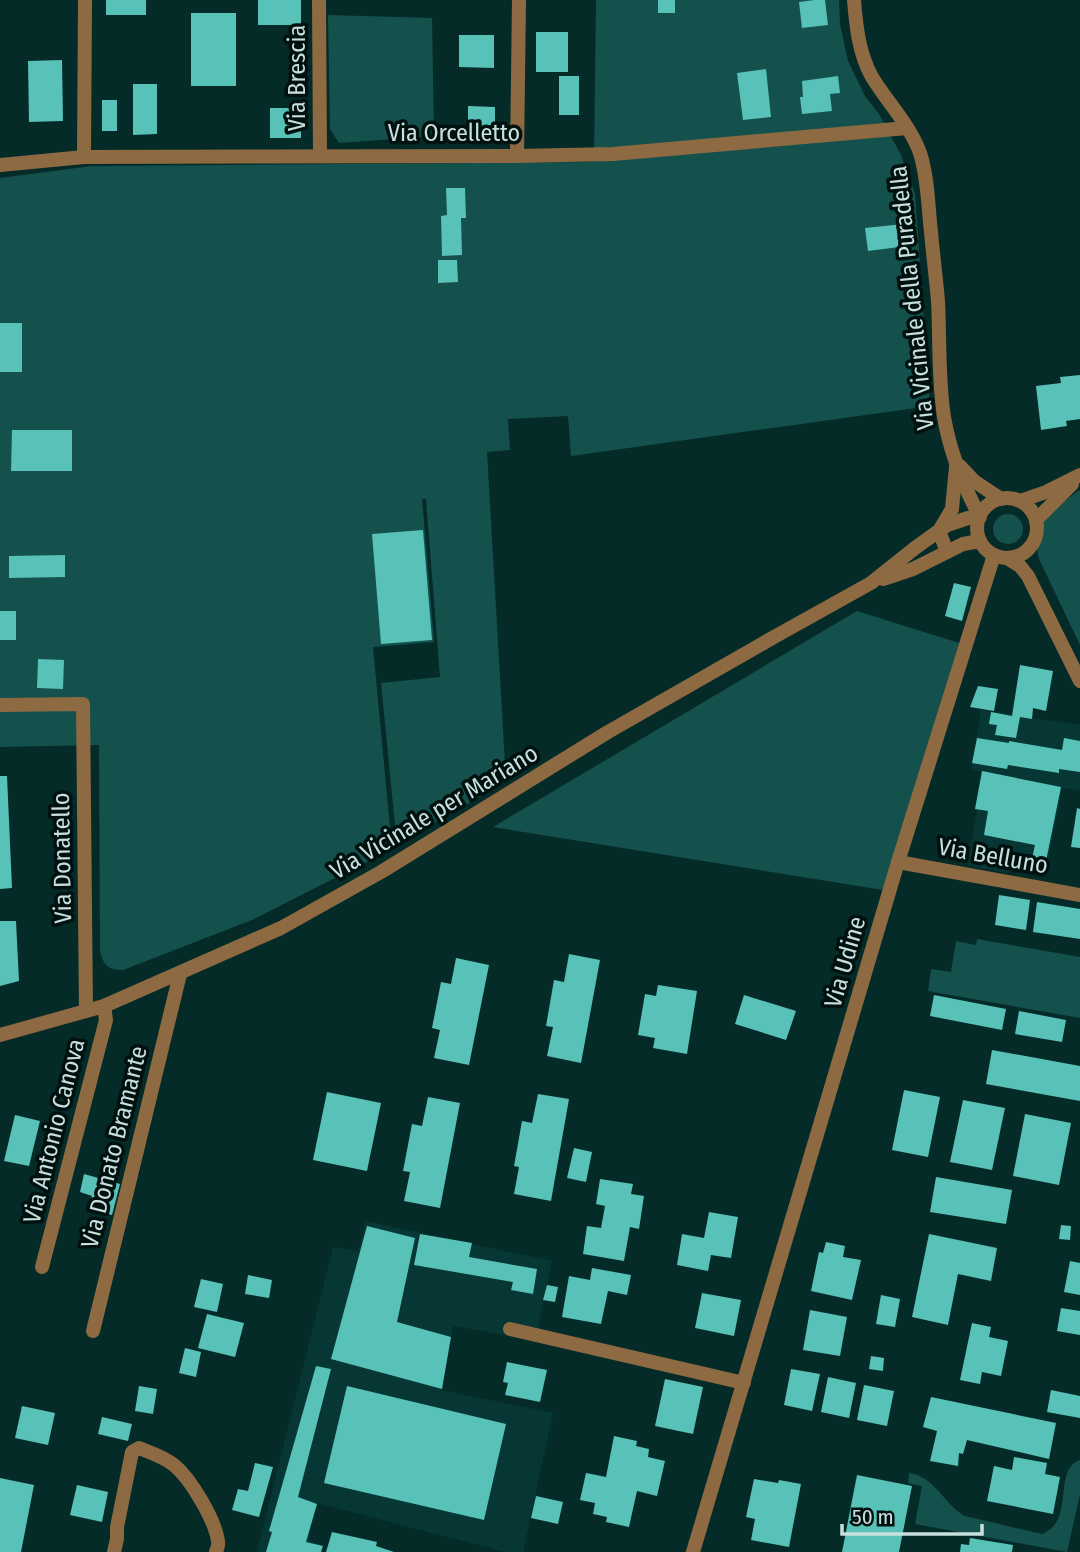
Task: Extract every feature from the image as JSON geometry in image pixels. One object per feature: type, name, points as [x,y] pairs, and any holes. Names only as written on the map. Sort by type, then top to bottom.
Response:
[{"type":"street","points":[[84,157],[85,0]]},
{"type":"street","name":"Via Brescia","points":[[319,0],[320,156]]},
{"type":"street","points":[[517,156],[519,0]]},
{"type":"street","name":"Via Vicinale della Puradella","points":[[854,0],[858,36],[865,62],[907,128],[919,153],[925,176],[938,299],[944,418],[956,463],[980,517]]},
{"type":"street","name":"Via Orcelletto","points":[[0,165],[84,157],[613,154],[907,128]]},
{"type":"street","points":[[956,463],[974,481],[1001,499]]},
{"type":"street","points":[[939,531],[952,509],[956,463]]},
{"type":"street","points":[[1020,501],[1080,475]]},
{"type":"street","points":[[1036,520],[1080,475]]},
{"type":"street","points":[[1000,557],[1016,557],[1024,553],[1035,539],[1036,520],[1033,513],[1020,501],[1001,499],[988,505],[980,517],[980,541],[1000,557],[1020,566],[1028,576],[1080,681]]},
{"type":"street","points":[[871,583],[947,525],[980,517]]},
{"type":"street","points":[[939,531],[947,552]]},
{"type":"street","points":[[871,583],[913,569],[963,544],[980,541]]},
{"type":"street","points":[[1031,547],[1031,568],[1037,595]]},
{"type":"street","name":"Via Udine","points":[[693,1552],[898,862],[1000,557]]},
{"type":"street","name":"Via Vicinale per Mariano","points":[[0,1035],[104,1006],[281,928],[347,892],[608,732],[871,583]]},
{"type":"street","name":"Via Donatello","points":[[0,705],[83,704],[86,1011]]},
{"type":"street","name":"Via Belluno","points":[[898,862],[1080,895]]},
{"type":"street","name":"Via Donato Bramante","points":[[93,1331],[180,974]]},
{"type":"street","name":"Via Antonio Canova","points":[[42,1267],[106,1020],[104,1006]]},
{"type":"street","points":[[510,1329],[744,1383]]},
{"type":"street","points":[[114,1552],[132,1452],[139,1448],[158,1455],[185,1475],[203,1502],[219,1543],[216,1552]]},
{"type":"shaded area","points":[[596,0],[839,0],[840,24],[848,61],[865,96],[879,114],[901,155],[915,194],[930,406],[571,456],[568,416],[508,419],[510,450],[487,452],[506,781],[397,845],[381,683],[440,677],[426,499],[422,499],[434,642],[373,647],[392,849],[252,920],[123,970],[110,968],[100,950],[99,745],[0,747],[0,178],[92,166],[594,162]]},
{"type":"shaded area","points":[[328,15],[432,18],[434,136],[339,143],[330,129]]},
{"type":"shaded area","points":[[1080,490],[1080,645],[1039,559],[1037,547],[1041,527],[1047,518]]},
{"type":"shaded area","points":[[1008,514],[1019,518],[1023,529],[1019,540],[1008,544],[997,540],[993,529],[997,518]]},
{"type":"shaded area","points":[[857,611],[959,643],[883,890],[493,827]]},
{"type":"shaded area","points":[[981,710],[1080,725],[1080,790],[1062,788],[1047,868],[1018,864],[1007,873],[968,865],[983,772],[971,770]]},
{"type":"shaded area","points":[[977,939],[1080,957],[1080,1018],[928,991],[931,969],[951,972],[956,941],[976,945]]},
{"type":"shaded area","points":[[366,1221],[552,1261],[538,1328],[507,1323],[505,1335],[453,1326],[441,1390],[553,1413],[523,1552],[505,1552],[317,1503],[308,1540],[320,1544],[318,1552],[257,1552],[333,1247],[358,1251]]},
{"type":"shaded area","points":[[1080,1460],[1080,1494],[1067,1552],[915,1524],[922,1486],[908,1483],[909,1473],[926,1479],[965,1516],[1042,1534],[1052,1527],[1058,1518],[1067,1474],[1072,1465]]},
{"type":"building","points":[[106,0],[146,0],[146,15],[106,15]]},
{"type":"building","points":[[258,0],[301,0],[301,25],[258,25]]},
{"type":"building","points":[[658,0],[675,0],[675,13],[658,13]]},
{"type":"building","points":[[825,0],[828,25],[802,28],[799,2]]},
{"type":"building","points":[[191,13],[236,13],[236,86],[191,86]]},
{"type":"building","points":[[536,32],[568,32],[568,72],[536,72]]},
{"type":"building","points":[[459,35],[494,35],[494,68],[459,67]]},
{"type":"building","points":[[62,60],[63,121],[29,122],[28,61]]},
{"type":"building","points":[[766,69],[771,117],[743,120],[737,73]]},
{"type":"building","points":[[559,76],[579,76],[579,115],[559,115]]},
{"type":"building","points":[[838,76],[840,93],[830,94],[832,111],[802,114],[802,81]]},
{"type":"building","points":[[133,84],[157,84],[157,134],[133,135]]},
{"type":"building","points":[[102,100],[117,100],[117,131],[102,131]]},
{"type":"building","points":[[468,106],[495,107],[495,126],[468,126]]},
{"type":"building","points":[[270,108],[301,108],[301,138],[270,138]]},
{"type":"building","points":[[446,188],[465,188],[466,218],[461,218],[462,255],[442,256],[441,216],[447,215]]},
{"type":"building","points":[[913,223],[915,245],[868,251],[865,228]]},
{"type":"building","points":[[438,260],[457,260],[458,282],[438,283]]},
{"type":"building","points":[[0,323],[22,323],[22,372],[0,372]]},
{"type":"building","points":[[1080,375],[1080,419],[1066,421],[1067,426],[1041,430],[1036,386],[1061,383],[1060,377]]},
{"type":"building","points":[[12,430],[72,430],[72,471],[11,471]]},
{"type":"building","points":[[423,530],[432,640],[381,644],[372,534]]},
{"type":"building","points":[[65,555],[65,577],[9,578],[9,556]]},
{"type":"building","points":[[954,583],[971,587],[962,621],[945,616]]},
{"type":"building","points":[[0,611],[16,611],[16,640],[0,640]]},
{"type":"building","points":[[38,659],[64,660],[63,689],[37,688]]},
{"type":"building","points":[[1020,665],[1053,671],[1046,711],[1033,708],[1032,719],[1020,717],[1016,738],[995,735],[997,725],[989,724],[991,712],[1012,716]]},
{"type":"building","points":[[978,686],[998,689],[994,711],[970,707]]},
{"type":"building","points":[[977,738],[1062,750],[1064,738],[1080,741],[1080,772],[1059,769],[1059,773],[1008,765],[1007,769],[972,763]]},
{"type":"building","points":[[982,771],[1061,787],[1045,866],[1031,863],[1035,845],[984,835],[988,811],[975,809]]},
{"type":"building","points":[[0,776],[7,776],[12,888],[0,889]]},
{"type":"building","points":[[1077,808],[1080,809],[1080,848],[1071,847]]},
{"type":"building","points":[[999,895],[1030,900],[1026,930],[995,925]]},
{"type":"building","points":[[1037,902],[1080,909],[1080,939],[1033,932]]},
{"type":"building","points":[[0,921],[16,921],[19,981],[0,986]]},
{"type":"building","points":[[569,954],[600,960],[581,1063],[547,1056],[553,1027],[546,1026],[554,980],[564,982]]},
{"type":"building","points":[[456,958],[489,965],[469,1065],[434,1058],[440,1030],[432,1028],[441,982],[451,984]]},
{"type":"building","points":[[658,985],[697,991],[687,1054],[653,1048],[655,1038],[638,1035],[645,994],[656,996]]},
{"type":"building","points":[[744,995],[796,1011],[786,1040],[735,1024]]},
{"type":"building","points":[[934,995],[1006,1009],[1002,1030],[930,1016]]},
{"type":"building","points":[[1019,1011],[1066,1020],[1062,1042],[1015,1034]]},
{"type":"building","points":[[992,1050],[1080,1066],[1080,1101],[986,1084]]},
{"type":"building","points":[[904,1090],[940,1097],[928,1157],[892,1150]]},
{"type":"building","points":[[327,1092],[381,1103],[367,1171],[313,1160]]},
{"type":"building","points":[[538,1094],[569,1099],[551,1201],[514,1194],[519,1167],[514,1166],[522,1121],[532,1123]]},
{"type":"building","points":[[428,1097],[460,1103],[440,1208],[404,1201],[410,1172],[403,1171],[412,1124],[422,1126]]},
{"type":"building","points":[[963,1100],[1005,1108],[992,1170],[950,1162]]},
{"type":"building","points":[[1025,1114],[1071,1123],[1059,1185],[1013,1176]]},
{"type":"building","points":[[15,1115],[40,1121],[29,1166],[4,1161]]},
{"type":"building","points":[[574,1148],[592,1152],[586,1182],[567,1178]]},
{"type":"building","points":[[84,1174],[120,1184],[112,1215],[88,1209],[92,1196],[80,1192]]},
{"type":"building","points":[[936,1177],[1012,1190],[1006,1224],[930,1212]]},
{"type":"building","points":[[600,1179],[633,1184],[631,1194],[644,1196],[639,1229],[630,1227],[624,1261],[583,1254],[587,1226],[601,1228],[605,1206],[596,1204]]},
{"type":"building","points":[[709,1212],[738,1217],[731,1258],[711,1255],[708,1271],[677,1265],[682,1234],[704,1238]]},
{"type":"building","points":[[1061,1225],[1071,1226],[1070,1240],[1059,1239]]},
{"type":"building","points":[[367,1226],[415,1238],[397,1322],[451,1337],[442,1389],[331,1359]]},
{"type":"building","points":[[420,1234],[472,1243],[469,1257],[537,1269],[533,1294],[511,1290],[513,1282],[414,1265]]},
{"type":"building","points":[[929,1234],[997,1248],[991,1281],[958,1274],[948,1325],[912,1317]]},
{"type":"building","points":[[826,1242],[845,1246],[843,1257],[861,1260],[852,1300],[811,1291],[819,1252],[823,1253]]},
{"type":"building","points":[[1070,1261],[1080,1263],[1080,1295],[1064,1292]]},
{"type":"building","points":[[592,1268],[631,1275],[627,1295],[608,1291],[601,1324],[562,1317],[569,1276],[590,1280]]},
{"type":"building","points":[[248,1275],[272,1280],[269,1298],[245,1294]]},
{"type":"building","points":[[201,1279],[223,1284],[217,1312],[194,1307]]},
{"type":"building","points":[[547,1285],[558,1287],[555,1302],[543,1300]]},
{"type":"building","points":[[702,1293],[741,1300],[734,1336],[695,1328]]},
{"type":"building","points":[[881,1295],[900,1299],[895,1327],[876,1324]]},
{"type":"building","points":[[1061,1308],[1080,1311],[1080,1335],[1057,1331]]},
{"type":"building","points":[[810,1310],[847,1317],[840,1356],[803,1350]]},
{"type":"building","points":[[207,1314],[244,1323],[235,1357],[198,1348]]},
{"type":"building","points":[[972,1323],[991,1327],[989,1337],[1008,1341],[1001,1376],[982,1372],[980,1384],[960,1380]]},
{"type":"building","points":[[185,1348],[201,1352],[196,1377],[179,1373]]},
{"type":"building","points":[[871,1356],[884,1358],[883,1371],[869,1369]]},
{"type":"building","points":[[507,1362],[547,1370],[540,1402],[505,1395],[508,1383],[503,1382]]},
{"type":"building","points":[[316,1366],[331,1369],[298,1497],[317,1504],[306,1542],[323,1546],[321,1552],[266,1552],[272,1532],[269,1531]]},
{"type":"building","points":[[791,1369],[820,1374],[812,1411],[784,1405]]},
{"type":"building","points":[[828,1377],[856,1383],[849,1418],[821,1412]]},
{"type":"building","points":[[665,1379],[703,1387],[693,1434],[655,1426]]},
{"type":"building","points":[[864,1385],[894,1391],[887,1426],[857,1420]]},
{"type":"building","points":[[139,1386],[157,1389],[153,1414],[135,1411]]},
{"type":"building","points":[[347,1386],[506,1424],[484,1520],[324,1483]]},
{"type":"building","points":[[1051,1390],[1080,1396],[1080,1418],[1047,1412]]},
{"type":"building","points":[[931,1397],[1056,1423],[1049,1459],[967,1440],[963,1454],[959,1453],[958,1466],[930,1461],[937,1431],[923,1427]]},
{"type":"building","points":[[22,1406],[55,1413],[48,1445],[15,1438]]},
{"type":"building","points":[[102,1417],[132,1424],[128,1441],[98,1434]]},
{"type":"building","points":[[614,1436],[637,1441],[636,1446],[649,1449],[648,1457],[665,1461],[657,1496],[637,1491],[629,1527],[606,1522],[607,1517],[593,1514],[595,1503],[580,1500],[586,1473],[606,1477]]},
{"type":"building","points":[[1014,1457],[1047,1463],[1045,1474],[1060,1477],[1053,1514],[987,1501],[994,1466],[1012,1470]]},
{"type":"building","points":[[255,1463],[273,1467],[259,1517],[232,1510],[238,1489],[248,1491]]},
{"type":"building","points":[[857,1475],[912,1486],[899,1552],[842,1552]]},
{"type":"building","points":[[0,1478],[34,1485],[21,1552],[0,1552]]},
{"type":"building","points":[[754,1479],[801,1484],[789,1547],[751,1540],[755,1519],[746,1517]]},
{"type":"building","points":[[77,1485],[108,1492],[102,1522],[70,1515]]},
{"type":"building","points":[[536,1496],[563,1502],[558,1524],[531,1518]]},
{"type":"building","points":[[332,1532],[377,1542],[376,1546],[394,1552],[326,1552]]},
{"type":"building","points":[[970,1538],[1013,1545],[1012,1552],[960,1552],[961,1544],[969,1545]]}]
